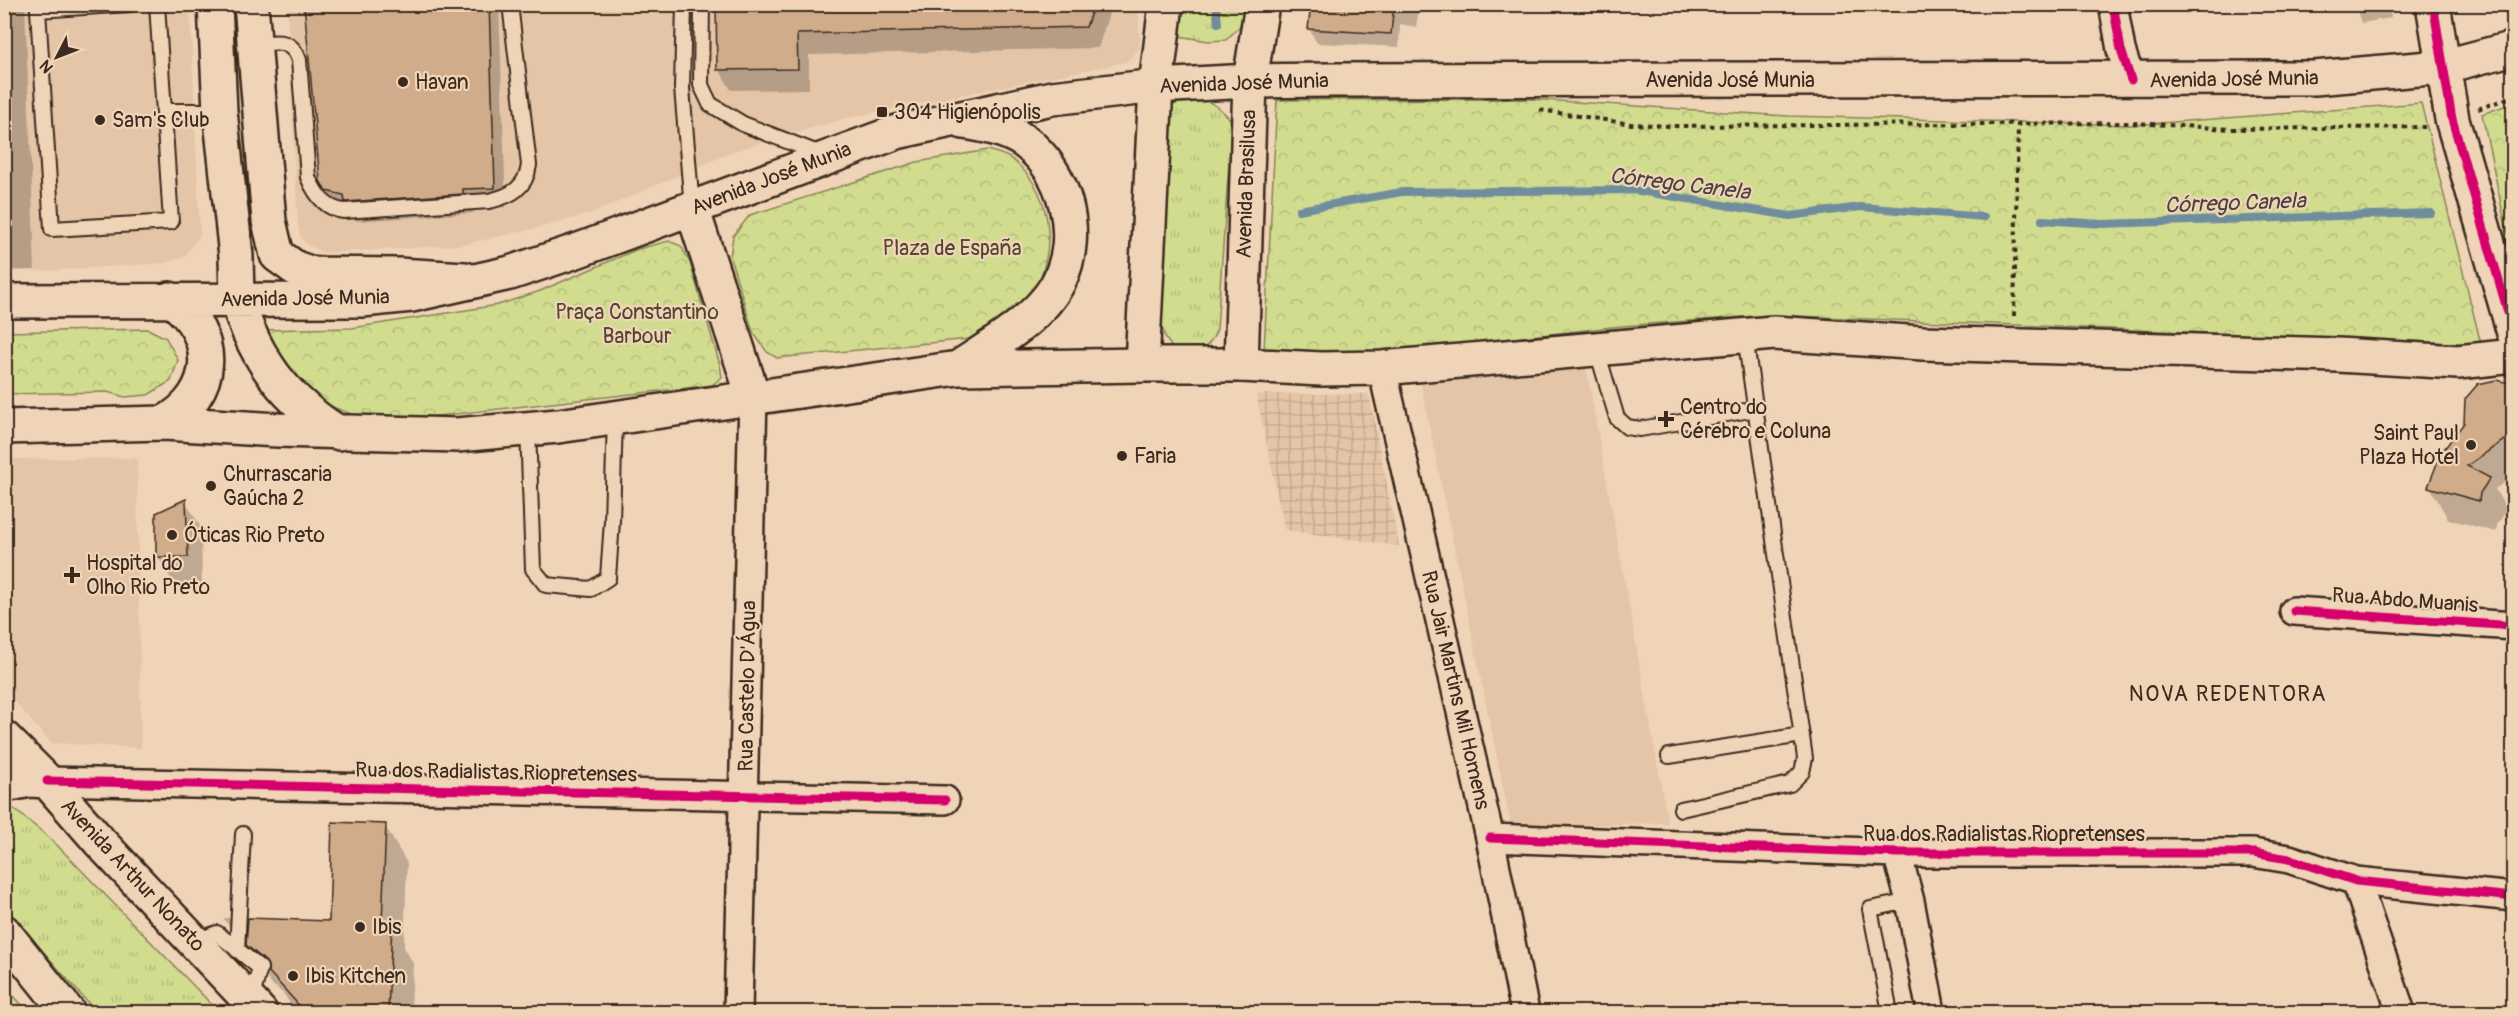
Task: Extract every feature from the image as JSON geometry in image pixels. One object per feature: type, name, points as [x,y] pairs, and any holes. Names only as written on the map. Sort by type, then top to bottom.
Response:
[{"type":"main road","points":[[215,4],[220,111],[236,256],[237,300],[258,354],[274,377],[304,408],[340,433]]},
{"type":"main road","points":[[251,4],[269,221],[277,255],[295,268],[313,274],[398,275],[475,280]]},
{"type":"main road","points":[[1142,365],[1156,86],[1166,4]]},
{"type":"main road","name":"Avenida Brasilusa","points":[[1241,365],[1250,81],[1262,4]]},
{"type":"main road","points":[[2433,4],[2452,119],[2514,333]]},
{"type":"main road","name":"Avenida José Munia","points":[[4,301],[362,300],[412,295],[510,273],[897,132],[1052,98],[1156,86],[1250,81],[2314,78],[2442,68],[2514,48]]},
{"type":"main road","points":[[950,120],[995,128],[1011,134],[1042,156],[1055,175],[1069,215],[1067,256],[1058,282],[1048,297],[1011,333],[958,368]]},
{"type":"main road","points":[[692,208],[753,396]]},
{"type":"main road","points":[[164,423],[176,417],[195,396],[202,384],[206,357],[199,330],[182,307],[170,300]]},
{"type":"main road","points":[[4,426],[164,423],[340,433],[457,435],[615,417],[958,368],[1142,365],[1382,368],[1598,351],[1774,333],[1923,343],[2338,355],[2458,362],[2514,356]]},
{"type":"main road","points":[[736,340],[758,360],[802,390]]},
{"type":"main road","name":"Avenida Arthur Nonato","points":[[4,738],[47,781],[100,842],[196,941],[255,1007]]},
{"type":"main road","points":[[4,785],[30,780],[47,781]]},
{"type":"main road","points":[[4,932],[68,1012]]},
{"type":"main road","points":[[4,968],[44,1012]]},
{"type":"street","points":[[2113,4],[2121,50],[2131,80]]},
{"type":"street","name":"Rua Jair Martins Mil Homens","points":[[1382,368],[1490,838],[1525,1012]]},
{"type":"street","name":"Rua Castelo D'Água","points":[[738,1012],[753,396]]},
{"type":"street","name":"Rua Abdo Muanis","points":[[2294,611],[2514,626]]},
{"type":"street","name":"Rua dos Radialistas Riopretenses","points":[[47,781],[945,800]]},
{"type":"street","name":"Rua dos Radialistas Riopretenses","points":[[1490,838],[1897,853],[2253,853],[2289,859],[2356,881],[2514,897]]},
{"type":"street","points":[[1897,853],[1910,901],[1931,1012]]},
{"type":"street","points":[[2356,881],[2401,1012]]},
{"type":"lane","points":[[130,4],[38,7],[52,229],[171,222],[157,4]]},
{"type":"lane","points":[[254,45],[282,41],[297,52],[308,177],[312,188],[326,205],[335,210],[344,211],[489,201],[502,198],[523,185],[528,176],[529,165],[510,4]]},
{"type":"lane","points":[[684,4],[682,88],[692,208]]},
{"type":"lane","points":[[702,4],[701,85],[710,104],[743,124],[827,157]]},
{"type":"lane","points":[[164,111],[220,111]]},
{"type":"lane","points":[[1681,808],[1790,784],[1802,772],[1805,758],[1745,336]]},
{"type":"lane","points":[[1598,351],[1617,418],[1627,427],[1640,429],[1756,409]]},
{"type":"lane","points":[[528,428],[533,569],[546,585],[591,589],[608,578],[615,417]]},
{"type":"lane","points":[[1669,756],[1802,735]]},
{"type":"lane","points":[[238,945],[242,838]]},
{"type":"lane","points":[[1890,1012],[1870,909],[1910,901]]},
{"type":"lane","points":[[196,941],[217,933],[238,945],[260,968],[255,1007]]},
{"type":"path","points":[[1533,109],[1631,124],[1671,126],[2135,123],[2231,129],[2303,129],[2428,127],[2514,96]]},
{"type":"path","points":[[2014,316],[2018,124]]},
{"type":"path","points":[[2002,316],[2026,317]]},
{"type":"shaded area","name":"Sam's Club","points":[[5,5],[190,5],[200,235],[184,257],[166,263],[46,271],[5,270]]},
{"type":"shaded area","points":[[287,5],[1138,5],[1140,48],[1126,62],[847,118],[734,151],[595,212],[546,226],[461,245],[325,253],[307,245],[301,238],[298,228]]},
{"type":"shaded area","points":[[1586,366],[1668,823],[1511,826],[1420,380]]},
{"type":"shaded area","points":[[1256,394],[1369,394],[1399,546],[1285,530]]},
{"type":"shaded area","name":"Hospital do Olho Rio Preto","points":[[137,458],[141,748],[51,743],[5,691],[5,459]]},
{"type":"green space","points":[[1175,4],[1243,5],[1240,26],[1226,40],[1208,41],[1179,36]]},
{"type":"green space","points":[[1188,98],[1207,101],[1232,121],[1217,329],[1206,347],[1190,351],[1174,350],[1166,339],[1161,325],[1168,108]]},
{"type":"green space","points":[[1529,99],[1788,116],[2134,125],[2421,103],[2481,344],[1770,315],[1621,326],[1380,353],[1264,350],[1277,100]]},
{"type":"green space","points":[[2514,103],[2513,246],[2505,223],[2482,114]]},
{"type":"green space","name":"Plaza de España","points":[[988,150],[1011,159],[1028,175],[1045,209],[1048,248],[1044,267],[1037,285],[1018,313],[999,326],[970,339],[777,358],[767,352],[753,332],[730,257],[733,236],[750,215],[917,162]]},
{"type":"green space","name":"Praça Constantino Barbour","points":[[669,241],[681,246],[690,263],[720,365],[722,377],[712,385],[402,420],[359,417],[322,403],[297,385],[261,330],[352,328],[498,305],[540,291],[638,249]]},
{"type":"green space","points":[[148,329],[166,338],[178,360],[171,381],[148,395],[125,397],[107,392],[5,394],[5,332]]},
{"type":"green space","points":[[4,809],[14,809],[52,840],[219,1012],[96,1012],[5,908]]},
{"type":"green space","points":[[5,986],[28,1012],[5,1012]]},
{"type":"building","points":[[304,4],[489,4],[495,188],[463,189],[463,194],[345,202],[344,195],[326,191],[320,181]]},
{"type":"building","points":[[716,4],[1094,4],[1086,27],[797,34],[798,69],[717,70]]},
{"type":"building","points":[[1311,4],[1394,4],[1391,34],[1308,29]]},
{"type":"building","name":"Saint Paul Plaza Hotel","points":[[2496,380],[2514,384],[2514,433],[2467,466],[2490,478],[2480,493],[2479,501],[2428,487],[2441,453],[2464,423],[2465,399],[2478,384]]},
{"type":"building","name":"Óticas Rio Preto","points":[[186,499],[188,557],[156,557],[156,513]]},
{"type":"building","points":[[332,822],[386,824],[382,923],[392,924],[388,1012],[305,1012],[268,971],[266,962],[246,945],[248,918],[329,921]]},
{"type":"waterway","points":[[1216,4],[1218,23]]},
{"type":"waterway","name":"Córrego Canela","points":[[1299,210],[1402,192],[1633,190],[1790,216],[1861,207],[1984,217]]},
{"type":"waterway","name":"Córrego Canela","points":[[2042,220],[2103,224],[2431,213]]},
{"type":"cycle path","points":[[2113,4],[2121,50],[2131,80]]},
{"type":"cycle path","points":[[2433,4],[2452,119],[2514,333]]},
{"type":"cycle path","points":[[2294,611],[2514,626]]},
{"type":"cycle path","points":[[47,781],[945,800]]},
{"type":"cycle path","points":[[1490,838],[1897,853],[2253,853],[2289,859],[2356,881],[2514,897]]},
{"type":"place","name":"Havan","points":[[403,82]]},
{"type":"place","name":"304 Higienópolis","points":[[882,112]]},
{"type":"place","name":"Sam's Club","points":[[100,120]]},
{"type":"place","name":"Centro do Cérebro e Coluna","points":[[1666,419]]},
{"type":"place","name":"Saint Paul Plaza Hotel","points":[[2471,445]]},
{"type":"place","name":"Faria","points":[[1122,456]]},
{"type":"place","name":"Churrascaria Gaúcha 2","points":[[211,486]]},
{"type":"place","name":"Óticas Rio Preto","points":[[172,535]]},
{"type":"place","name":"Hospital do Olho Rio Preto","points":[[72,575]]},
{"type":"place","name":"Ibis","points":[[360,927]]},
{"type":"place","name":"Ibis Kitchen","points":[[293,976]]},
{"type":"district","name":"NOVA REDENTORA","points":[[2228,693]]}]
